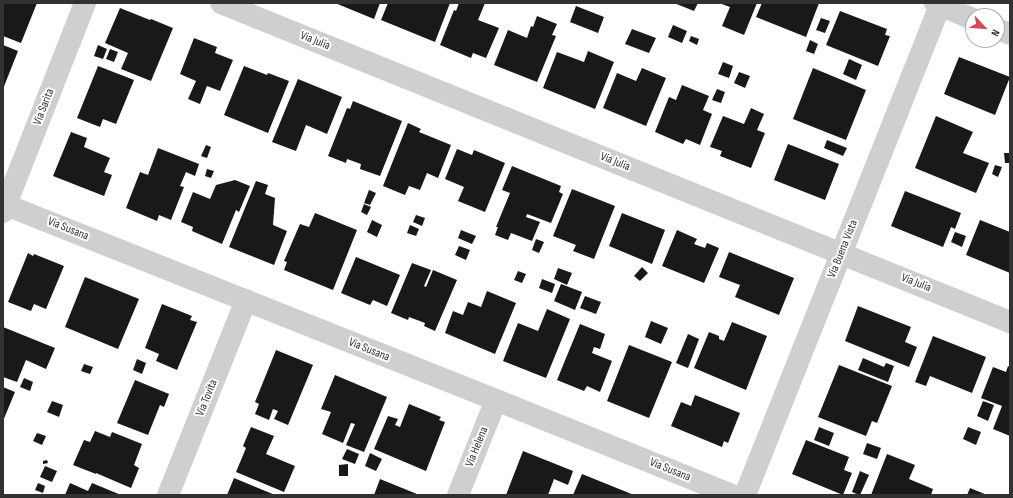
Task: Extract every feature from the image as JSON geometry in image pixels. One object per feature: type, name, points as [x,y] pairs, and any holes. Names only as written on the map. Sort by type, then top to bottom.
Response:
[{"type":"street","name":"Via Sarita","points":[[4,208],[85,3]]},
{"type":"street","name":"Via Julia","points":[[220,3],[1010,322]]},
{"type":"street","name":"Via Buena Vista","points":[[745,495],[939,4]]},
{"type":"street","points":[[939,4],[965,15]]},
{"type":"street","name":"Via Susana","points":[[4,208],[246,300],[732,495]]},
{"type":"street","name":"Via Tovita","points":[[168,495],[246,300]]},
{"type":"street","name":"Via Helena","points":[[458,495],[496,400]]},
{"type":"building","points":[[3,3],[37,3],[21,43],[3,36]]},
{"type":"building","points":[[335,3],[380,3],[374,19]]},
{"type":"building","points":[[388,3],[450,3],[435,42],[381,20]]},
{"type":"building","points":[[459,3],[485,3],[478,20],[499,28],[486,58],[473,53],[471,58],[440,45],[454,10],[456,11]]},
{"type":"building","points":[[674,3],[698,3],[694,11]]},
{"type":"building","points":[[719,3],[757,3],[744,35],[722,26],[730,7]]},
{"type":"building","points":[[762,3],[819,3],[806,37],[756,17]]},
{"type":"building","points":[[576,6],[604,17],[598,33],[570,22]]},
{"type":"building","points":[[120,8],[173,28],[151,81],[121,69],[128,53],[105,43]]},
{"type":"building","points":[[840,11],[887,29],[885,35],[890,36],[878,66],[826,45]]},
{"type":"building","points":[[537,16],[557,24],[552,35],[556,36],[537,82],[494,65],[508,30],[527,38],[531,26],[533,27]]},
{"type":"building","points":[[821,18],[830,21],[825,33],[816,30]]},
{"type":"building","points":[[673,25],[687,31],[682,43],[668,37]]},
{"type":"building","points":[[632,29],[656,38],[649,53],[625,44]]},
{"type":"building","points":[[691,36],[699,39],[697,45],[689,41]]},
{"type":"building","points":[[194,38],[217,47],[215,53],[233,60],[220,91],[207,86],[200,104],[188,99],[196,81],[180,74]]},
{"type":"building","points":[[810,40],[818,44],[814,54],[806,51]]},
{"type":"building","points":[[3,45],[18,51],[3,89]]},
{"type":"building","points":[[98,45],[107,49],[103,59],[94,56]]},
{"type":"building","points":[[110,49],[118,52],[114,62],[106,59]]},
{"type":"building","points":[[588,51],[614,62],[595,109],[543,88],[557,52],[584,62]]},
{"type":"building","points":[[959,57],[1010,77],[995,115],[944,94]]},
{"type":"building","points":[[849,59],[862,65],[856,80],[843,74]]},
{"type":"building","points":[[723,62],[733,66],[729,78],[718,74]]},
{"type":"building","points":[[98,66],[134,80],[116,124],[103,119],[100,127],[77,118]]},
{"type":"building","points":[[244,66],[267,75],[268,73],[289,81],[268,133],[224,115]]},
{"type":"building","points":[[642,68],[666,78],[646,126],[603,108],[617,73],[636,81]]},
{"type":"building","points":[[813,68],[866,90],[846,140],[793,119]]},
{"type":"building","points":[[739,72],[750,76],[745,88],[734,83]]},
{"type":"building","points":[[298,79],[342,97],[327,134],[306,125],[296,151],[272,142]]},
{"type":"building","points":[[682,85],[709,96],[703,110],[712,114],[700,145],[686,139],[683,144],[655,132],[669,97],[676,100]]},
{"type":"building","points":[[717,89],[725,92],[721,103],[712,100]]},
{"type":"building","points":[[353,101],[402,121],[380,176],[360,169],[361,164],[347,159],[346,163],[328,156],[347,108],[350,109]]},
{"type":"building","points":[[751,108],[764,114],[757,130],[765,133],[751,168],[720,156],[722,151],[710,147],[723,116],[744,124]]},
{"type":"building","points":[[936,116],[973,132],[963,153],[989,163],[976,193],[915,168]]},
{"type":"building","points":[[408,123],[421,129],[419,132],[451,145],[438,178],[427,173],[420,190],[409,186],[405,195],[383,186]]},
{"type":"building","points":[[71,132],[87,138],[84,147],[110,158],[104,172],[112,175],[104,196],[53,176]]},
{"type":"building","points":[[827,140],[847,148],[843,156],[824,148]]},
{"type":"building","points":[[788,144],[839,164],[825,200],[774,180]]},
{"type":"building","points":[[206,145],[211,147],[207,158],[201,156]]},
{"type":"building","points":[[158,148],[199,164],[195,176],[186,172],[180,186],[184,187],[171,220],[159,215],[157,221],[126,208],[140,172],[148,175]]},
{"type":"building","points":[[457,149],[472,155],[474,150],[505,163],[485,212],[458,201],[464,187],[445,179]]},
{"type":"building","points":[[1004,153],[1010,153],[1010,163],[1005,163]]},
{"type":"building","points":[[995,165],[1002,167],[998,177],[992,174]]},
{"type":"building","points":[[512,166],[561,186],[559,192],[563,194],[551,223],[527,214],[526,217],[540,222],[532,241],[511,233],[508,240],[495,235],[498,227],[496,227],[510,193],[502,190]]},
{"type":"building","points":[[207,169],[214,171],[211,178],[205,176]]},
{"type":"building","points":[[235,180],[250,186],[239,212],[236,210],[222,244],[192,231],[193,227],[181,222],[193,192],[210,199],[216,185]]},
{"type":"building","points":[[256,181],[268,185],[265,194],[275,198],[273,225],[287,231],[274,265],[229,247]]},
{"type":"building","points":[[572,189],[615,206],[594,259],[573,251],[576,245],[553,236]]},
{"type":"building","points":[[369,190],[376,193],[370,205],[364,203]]},
{"type":"building","points":[[905,191],[961,213],[955,229],[951,227],[943,247],[891,226]]},
{"type":"building","points":[[364,204],[371,207],[367,215],[361,212]]},
{"type":"building","points":[[315,213],[357,230],[333,290],[284,270],[287,262],[284,261],[300,224],[309,227]]},
{"type":"building","points":[[622,213],[665,230],[652,264],[609,246]]},
{"type":"building","points":[[416,215],[425,218],[422,226],[413,222]]},
{"type":"building","points":[[372,220],[382,225],[377,237],[367,232]]},
{"type":"building","points":[[980,220],[1010,232],[1010,273],[966,255]]},
{"type":"building","points":[[410,225],[419,229],[416,236],[407,233]]},
{"type":"building","points":[[461,230],[476,236],[472,244],[458,238]]},
{"type":"building","points":[[677,230],[697,239],[694,244],[705,248],[707,243],[719,248],[704,283],[662,266]]},
{"type":"building","points":[[955,232],[966,236],[962,247],[951,242]]},
{"type":"building","points":[[536,239],[544,242],[539,253],[532,250]]},
{"type":"building","points":[[459,246],[470,250],[466,260],[455,255]]},
{"type":"building","points":[[729,252],[794,278],[779,315],[735,297],[740,285],[719,277]]},
{"type":"building","points":[[28,253],[64,266],[46,309],[34,304],[31,311],[8,302]]},
{"type":"building","points":[[356,257],[400,275],[387,306],[373,300],[370,305],[341,293]]},
{"type":"building","points":[[412,263],[431,270],[424,286],[426,287],[433,270],[457,280],[435,331],[424,326],[425,323],[409,317],[408,320],[391,313]]},
{"type":"building","points":[[642,267],[648,273],[640,281],[634,276]]},
{"type":"building","points":[[558,268],[572,273],[567,285],[554,279]]},
{"type":"building","points":[[518,271],[526,274],[522,283],[514,280]]},
{"type":"building","points":[[85,277],[139,299],[118,349],[65,327]]},
{"type":"building","points":[[542,279],[555,284],[552,293],[539,288]]},
{"type":"building","points":[[561,284],[582,292],[575,310],[554,301]]},
{"type":"building","points":[[487,291],[516,303],[495,354],[445,333],[453,311],[463,315],[468,302],[481,307]]},
{"type":"building","points":[[585,296],[601,302],[596,314],[580,308]]},
{"type":"building","points":[[162,304],[192,316],[190,320],[197,322],[177,370],[156,361],[159,354],[145,348]]},
{"type":"building","points":[[858,306],[911,327],[905,342],[917,347],[909,367],[845,341]]},
{"type":"building","points":[[547,309],[570,319],[546,378],[503,361],[518,323],[538,331]]},
{"type":"building","points":[[651,321],[668,328],[661,344],[645,337]]},
{"type":"building","points":[[732,322],[767,336],[746,390],[694,368],[709,332],[719,336],[719,339],[724,341]]},
{"type":"building","points":[[580,324],[605,334],[600,349],[594,347],[592,353],[612,361],[600,392],[587,386],[584,391],[557,380]]},
{"type":"building","points":[[3,327],[55,348],[46,369],[26,360],[17,382],[3,377]]},
{"type":"building","points":[[688,334],[699,339],[688,368],[676,363]]},
{"type":"building","points":[[933,336],[986,357],[972,393],[930,376],[926,386],[915,382]]},
{"type":"building","points":[[629,345],[672,362],[649,418],[607,401]]},
{"type":"building","points":[[276,350],[313,365],[288,425],[274,419],[278,411],[273,409],[269,420],[255,414],[259,404],[255,402]]},
{"type":"building","points":[[863,358],[884,367],[886,363],[894,366],[888,382],[858,370]]},
{"type":"building","points":[[137,359],[146,363],[142,374],[133,370]]},
{"type":"building","points":[[84,364],[93,367],[90,374],[81,371]]},
{"type":"building","points":[[839,365],[892,386],[877,423],[872,421],[866,436],[818,417]]},
{"type":"building","points":[[1008,366],[1010,367],[1010,436],[993,429],[1002,406],[981,398],[993,367],[1006,372]]},
{"type":"building","points":[[335,375],[387,397],[364,452],[346,445],[355,424],[351,423],[343,443],[322,434],[331,412],[321,409]]},
{"type":"building","points":[[24,378],[33,382],[30,391],[20,387]]},
{"type":"building","points":[[135,380],[169,394],[164,407],[160,405],[148,435],[117,423]]},
{"type":"building","points":[[3,387],[15,392],[3,421]]},
{"type":"building","points":[[695,395],[740,413],[728,443],[724,441],[722,447],[671,426],[681,402],[691,406]]},
{"type":"building","points":[[52,401],[63,405],[59,417],[47,412]]},
{"type":"building","points":[[983,401],[994,405],[988,421],[977,416]]},
{"type":"building","points":[[409,404],[441,417],[439,420],[445,422],[426,471],[374,449],[388,416],[398,419],[395,425],[400,427]]},
{"type":"building","points":[[251,427],[274,436],[266,454],[295,466],[284,492],[236,472],[246,448],[243,446]]},
{"type":"building","points":[[819,427],[834,433],[829,446],[814,440]]},
{"type":"building","points":[[968,427],[981,432],[976,445],[963,439]]},
{"type":"building","points":[[95,431],[110,437],[112,432],[142,444],[134,465],[139,468],[131,488],[73,465],[84,440],[90,442]]},
{"type":"building","points":[[37,433],[46,436],[42,445],[33,441]]},
{"type":"building","points":[[806,440],[849,457],[844,470],[852,473],[843,495],[792,474]]},
{"type":"building","points":[[867,443],[881,448],[877,459],[863,454]]},
{"type":"building","points":[[347,449],[359,454],[355,464],[342,459]]},
{"type":"building","points":[[523,451],[573,471],[568,485],[554,479],[548,495],[506,495]]},
{"type":"building","points":[[370,453],[382,459],[376,471],[365,466]]},
{"type":"building","points":[[887,454],[915,465],[909,479],[933,489],[931,495],[871,495]]},
{"type":"building","points":[[47,460],[48,463],[43,464],[43,461]]},
{"type":"building","points":[[348,464],[348,476],[339,476],[339,465]]},
{"type":"building","points":[[45,466],[57,471],[52,482],[40,477]]},
{"type":"building","points":[[860,471],[869,475],[859,495],[852,492]]},
{"type":"building","points":[[582,474],[634,495],[573,495]]},
{"type":"building","points":[[234,478],[275,495],[227,495]]},
{"type":"building","points":[[380,479],[417,494],[417,495],[374,495]]},
{"type":"building","points":[[38,483],[45,486],[43,493],[35,490]]},
{"type":"building","points":[[70,483],[88,491],[92,483],[121,495],[65,495]]},
{"type":"building","points":[[970,488],[987,495],[967,495]]}]
